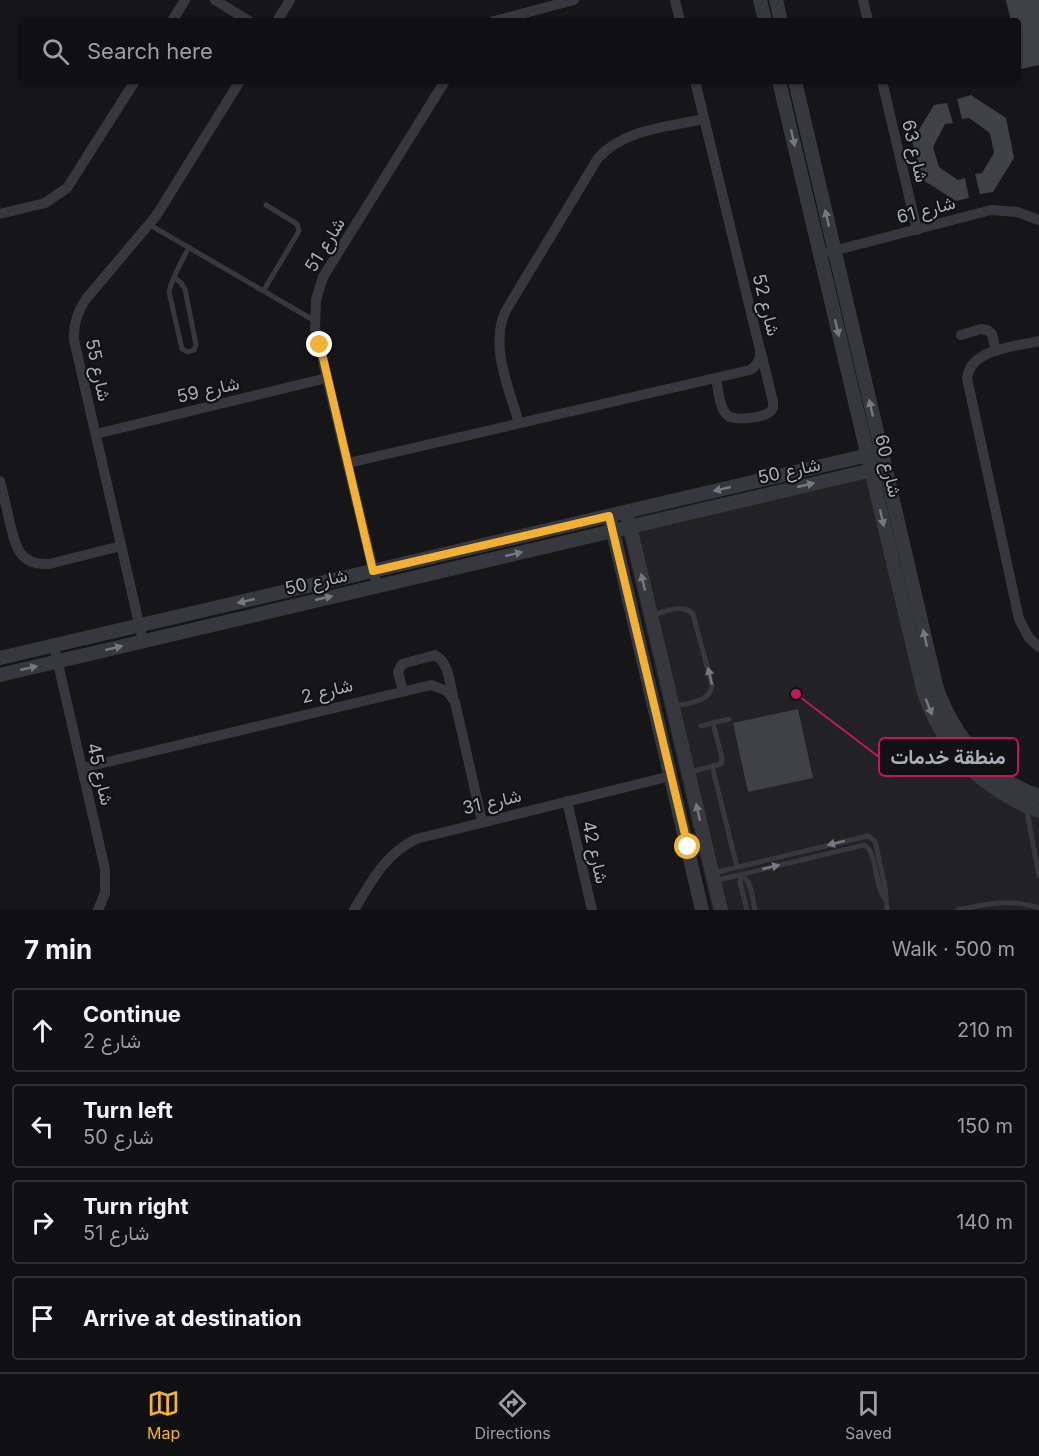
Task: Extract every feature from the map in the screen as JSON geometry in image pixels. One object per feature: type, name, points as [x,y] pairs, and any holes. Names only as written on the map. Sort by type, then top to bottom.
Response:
[{"type":"street","points":[[174,18],[185,0]]},
{"type":"street","points":[[214,0],[244,18]]},
{"type":"street","points":[[279,18],[290,0]]},
{"type":"street","points":[[505,18],[574,0]]},
{"type":"street","points":[[675,0],[679,18]]},
{"type":"street","points":[[760,0],[764,18]]},
{"type":"street","points":[[776,0],[780,18]]},
{"type":"street","points":[[863,0],[867,18]]},
{"type":"street","points":[[0,214],[45,203],[67,188],[133,84]]},
{"type":"street","name":"شارع 55","points":[[143,641],[74,340],[75,318],[86,299],[150,225],[238,84]]},
{"type":"street","name":"شارع 51","points":[[377,586],[327,378],[315,321],[316,300],[323,277],[443,84]]},
{"type":"street","name":"شارع 52","points":[[348,463],[753,368],[760,358],[760,351],[696,84]]},
{"type":"street","name":"شارع 60","points":[[780,84],[820,255],[933,677],[947,714],[970,749],[1008,782],[1039,796]]},
{"type":"street","name":"شارع 60","points":[[796,84],[834,251],[874,454]]},
{"type":"street","name":"شارع 63","points":[[884,84],[917,230]]},
{"type":"street","points":[[519,423],[499,347],[501,321],[598,158],[617,142],[633,135],[704,119]]},
{"type":"street","name":"شارع 61","points":[[820,255],[991,210],[1017,212],[1039,220]]},
{"type":"street","points":[[961,335],[981,329],[987,330],[992,334],[996,351]]},
{"type":"street","points":[[1039,341],[984,354],[974,361],[968,372],[968,384],[1018,619],[1024,632],[1039,646]]},
{"type":"street","points":[[716,378],[723,410],[730,418],[740,420],[769,412],[773,408],[773,402],[760,351]]},
{"type":"street","name":"شارع 59","points":[[96,434],[327,378]]},
{"type":"street","name":"شارع 50","points":[[0,658],[874,454]]},
{"type":"street","name":"شارع 60","points":[[878,468],[916,666],[934,720],[949,744],[967,766],[994,789],[1039,811]]},
{"type":"street","name":"شارع 50","points":[[0,675],[878,468]]},
{"type":"street","points":[[0,481],[15,546],[28,560],[38,564],[49,564],[121,546]]},
{"type":"street","points":[[627,512],[721,910]]},
{"type":"street","points":[[609,516],[702,910]]},
{"type":"street","name":"شارع 45","points":[[54,646],[105,869],[105,893],[98,910]]},
{"type":"street","points":[[403,691],[398,672],[402,664],[435,655],[441,658],[455,702],[482,821]]},
{"type":"street","name":"شارع 2","points":[[82,768],[426,685],[437,686],[447,692],[455,702]]},
{"type":"street","points":[[677,759],[683,761],[689,773],[682,788],[671,776],[672,762],[677,759]]},
{"type":"street","name":"شارع 31","points":[[354,910],[384,862],[397,849],[416,838],[671,776]]},
{"type":"street","name":"شارع 42","points":[[567,801],[592,910]]},
{"type":"lane","points":[[264,291],[299,228],[297,224],[266,205]]},
{"type":"lane","points":[[150,225],[315,321]]},
{"type":"lane","points":[[174,277],[185,289],[196,345],[194,350],[188,352],[182,349],[169,296],[174,277],[189,247]]},
{"type":"lane","points":[[651,616],[681,608],[691,611],[695,617],[712,685],[711,693],[706,698],[673,707]]},
{"type":"lane","points":[[701,726],[729,719]]},
{"type":"lane","points":[[689,773],[719,765],[722,761],[713,723]]},
{"type":"lane","points":[[712,766],[741,875],[740,883],[747,910]]},
{"type":"lane","points":[[1025,806],[1039,876]]},
{"type":"lane","points":[[713,877],[738,867],[859,837],[872,838]]},
{"type":"lane","points":[[867,846],[872,838]]},
{"type":"lane","points":[[872,838],[876,846],[885,887],[887,910]]},
{"type":"lane","points":[[713,877],[741,875],[867,846]]},
{"type":"lane","points":[[867,846],[871,851],[879,889],[885,899]]},
{"type":"lane","points":[[741,875],[748,883],[755,910]]},
{"type":"lane","points":[[957,910],[1002,902],[1039,908]]},
{"type":"shaded area","points":[[875,462],[929,686],[941,717],[966,754],[1008,790],[1039,804],[1039,910],[712,910],[620,521]]},
{"type":"building","points":[[1006,0],[1039,0],[1039,65],[1021,69],[1021,18],[1010,18]]},
{"type":"building","points":[[971,95],[1006,118],[1014,158],[993,192],[980,194],[975,174],[982,173],[994,153],[990,133],[969,118],[962,119],[957,99]]},
{"type":"building","points":[[947,103],[953,123],[945,124],[933,147],[939,167],[958,180],[965,178],[969,198],[956,201],[923,180],[912,141],[934,105]]},
{"type":"building","points":[[798,709],[813,778],[748,792],[733,723]]},
{"type":"place","name":"منطقة خدمات","points":[[796,694]]},
{"type":"route","points":[[320,345],[373,571],[609,516],[688,847]]}]
